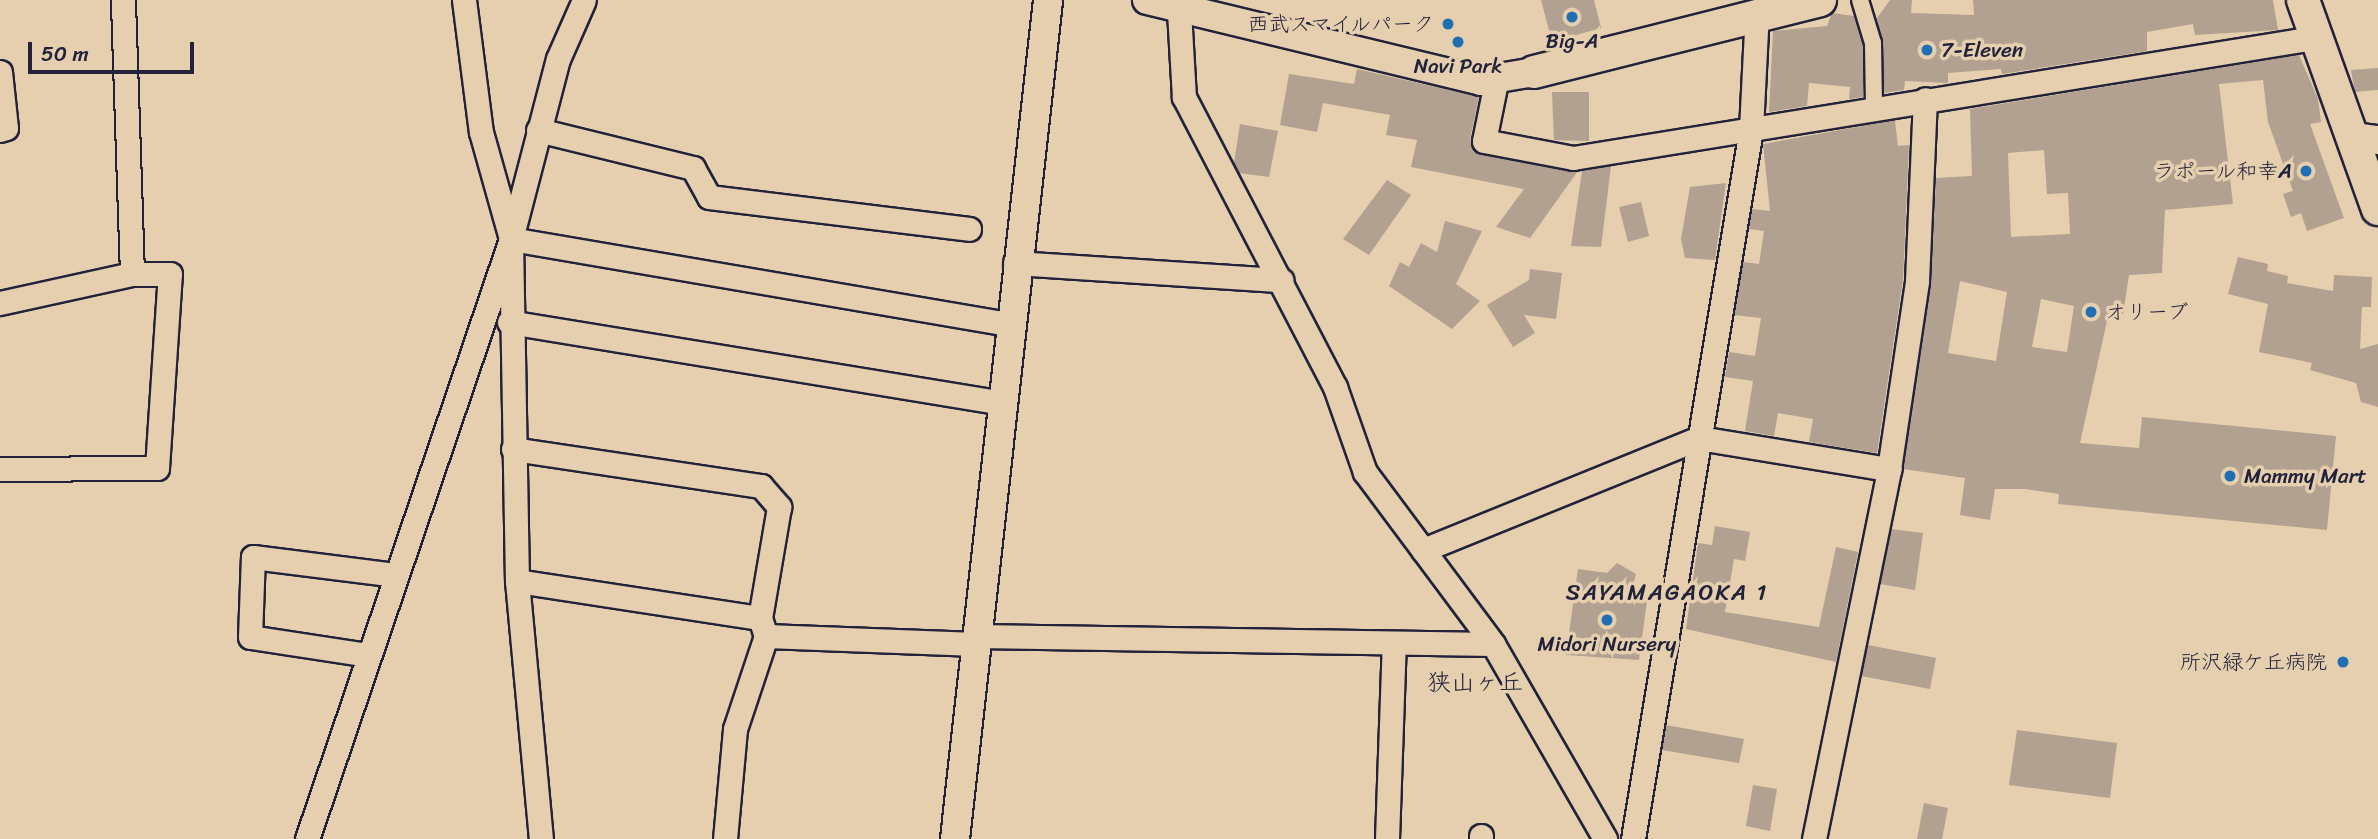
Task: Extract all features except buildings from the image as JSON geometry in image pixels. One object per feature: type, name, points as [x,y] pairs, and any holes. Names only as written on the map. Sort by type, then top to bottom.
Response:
[{"type":"main road","points":[[1534,72],[1757,11],[1820,0]]},
{"type":"main road","points":[[2303,0],[2314,38],[2366,139],[2378,209]]},
{"type":"street","points":[[123,0],[132,275]]},
{"type":"street","points":[[464,0],[478,118],[511,239],[509,322],[517,581],[541,839]]},
{"type":"street","points":[[307,839],[511,239],[538,130],[584,0]]},
{"type":"street","points":[[956,839],[1008,324],[1048,0]]},
{"type":"street","points":[[1147,0],[1180,11],[1496,82],[1534,72]]},
{"type":"street","points":[[1860,0],[1873,43],[1874,107]]},
{"type":"street","points":[[1180,11],[1184,97],[1335,387],[1365,472],[1493,645],[1605,839]]},
{"type":"street","points":[[1633,839],[1751,129],[1757,11]]},
{"type":"street","points":[[1496,82],[1484,141],[1573,158],[1874,107],[2314,38]]},
{"type":"street","points":[[0,72],[6,128],[0,130]]},
{"type":"street","points":[[1814,839],[1889,469],[1917,281],[1925,99]]},
{"type":"street","points":[[538,130],[693,168],[709,197],[968,229]]},
{"type":"street","points":[[511,239],[1008,324]]},
{"type":"street","points":[[1015,263],[1281,280]]},
{"type":"street","points":[[0,303],[132,275],[170,274],[157,468],[0,470]]},
{"type":"street","points":[[509,322],[1000,402]]},
{"type":"street","points":[[1423,550],[1699,438],[1889,469]]},
{"type":"street","points":[[513,449],[761,486],[779,507],[763,627],[735,729],[725,839]]},
{"type":"street","points":[[369,655],[250,637],[253,557],[395,575]]},
{"type":"street","points":[[517,581],[763,627],[976,640],[1493,645]]},
{"type":"street","points":[[1387,839],[1394,643]]},
{"type":"place","name":"Big-A","points":[[1572,17]]},
{"type":"place","name":"西武スマイルパーク","points":[[1448,24]]},
{"type":"place","name":"Navi Park","points":[[1458,42]]},
{"type":"place","name":"7-Eleven","points":[[1927,50]]},
{"type":"place","name":"ラポール和幸A","points":[[2306,171]]},
{"type":"place","name":"オリーブ","points":[[2091,312]]},
{"type":"place","name":"Mammy Mart","points":[[2230,476]]},
{"type":"place","name":"Midori Nursery","points":[[1607,620]]},
{"type":"place","name":"所沢緑ケ丘病院","points":[[2343,662]]},
{"type":"district","name":"SAYAMAGAOKA 1","points":[[1667,593]]},
{"type":"district","name":"狭山ヶ丘","points":[[1475,683]]}]
